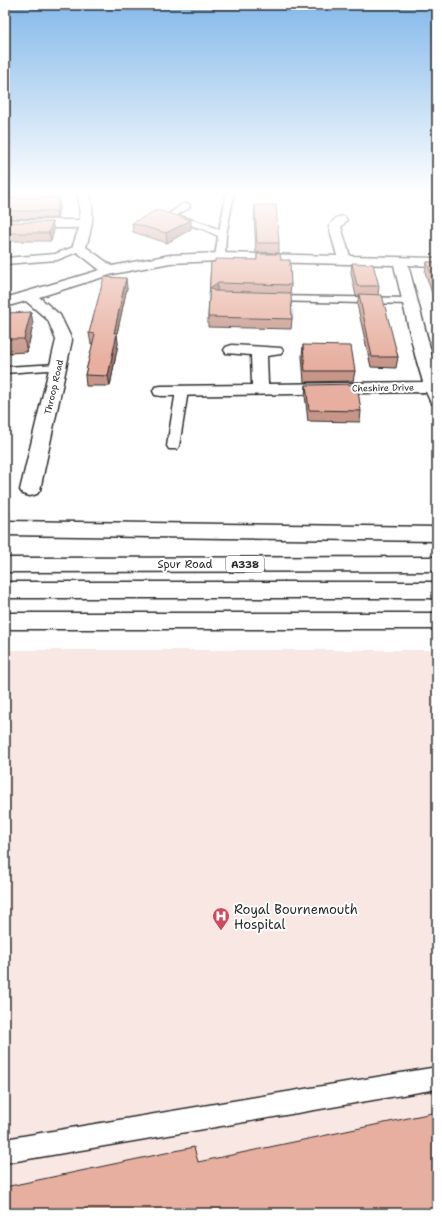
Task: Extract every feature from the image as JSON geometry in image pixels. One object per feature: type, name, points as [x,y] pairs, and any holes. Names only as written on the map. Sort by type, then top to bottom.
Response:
[{"type":"main road","points":[[80,249],[110,271]]},
{"type":"main road","points":[[341,249],[345,261]]},
{"type":"main road","points":[[5,303],[110,271],[170,259],[220,257],[437,262]]},
{"type":"main road","name":"Cheshire Drive","points":[[161,391],[260,390],[435,393],[430,355],[410,301],[400,261]]},
{"type":"main road","name":"Throop Road","points":[[30,296],[55,318],[64,340],[30,490]]},
{"type":"main road","points":[[232,350],[276,351]]},
{"type":"main road","points":[[259,350],[260,390]]},
{"type":"main road","points":[[5,528],[437,534]]},
{"type":"main road","name":"Spur Road","points":[[5,565],[437,564]]},
{"type":"main road","points":[[5,590],[437,590]]},
{"type":"main road","points":[[5,621],[437,621]]},
{"type":"lane","points":[[5,261],[57,257],[77,249]]},
{"type":"lane","points":[[220,257],[221,249]]},
{"type":"lane","points":[[263,299],[410,301]]},
{"type":"lane","points":[[5,370],[58,367]]},
{"type":"lane","points":[[173,446],[182,391]]},
{"type":"lane","points":[[5,1151],[437,1078]]},
{"type":"shaded area","name":"Royal Bournemouth Hospital","points":[[5,650],[437,650],[437,1213],[5,1213]]},
{"type":"building","points":[[257,254],[280,254],[281,260],[290,260],[291,285],[217,283],[210,288],[214,291],[291,293],[292,319],[208,317],[211,262],[215,262],[215,259],[257,260]]},
{"type":"building","points":[[427,262],[437,262],[437,292]]},
{"type":"building","points":[[352,263],[373,264],[379,286],[357,286]]},
{"type":"building","points":[[104,277],[126,278],[114,333],[117,333],[108,376],[85,375],[95,334],[89,333]]},
{"type":"building","points":[[359,294],[382,295],[398,357],[372,357]]},
{"type":"building","points":[[31,312],[24,339],[5,339],[6,313]]},
{"type":"building","points":[[303,345],[351,346],[355,371],[305,371]]},
{"type":"building","points":[[357,384],[361,411],[309,410],[306,385]]},
{"type":"building","points":[[437,1112],[437,1213],[5,1213],[5,1187],[194,1147],[198,1162]]},
{"type":"place","name":"Royal Bournemouth Hospital","points":[[221,931]]}]
